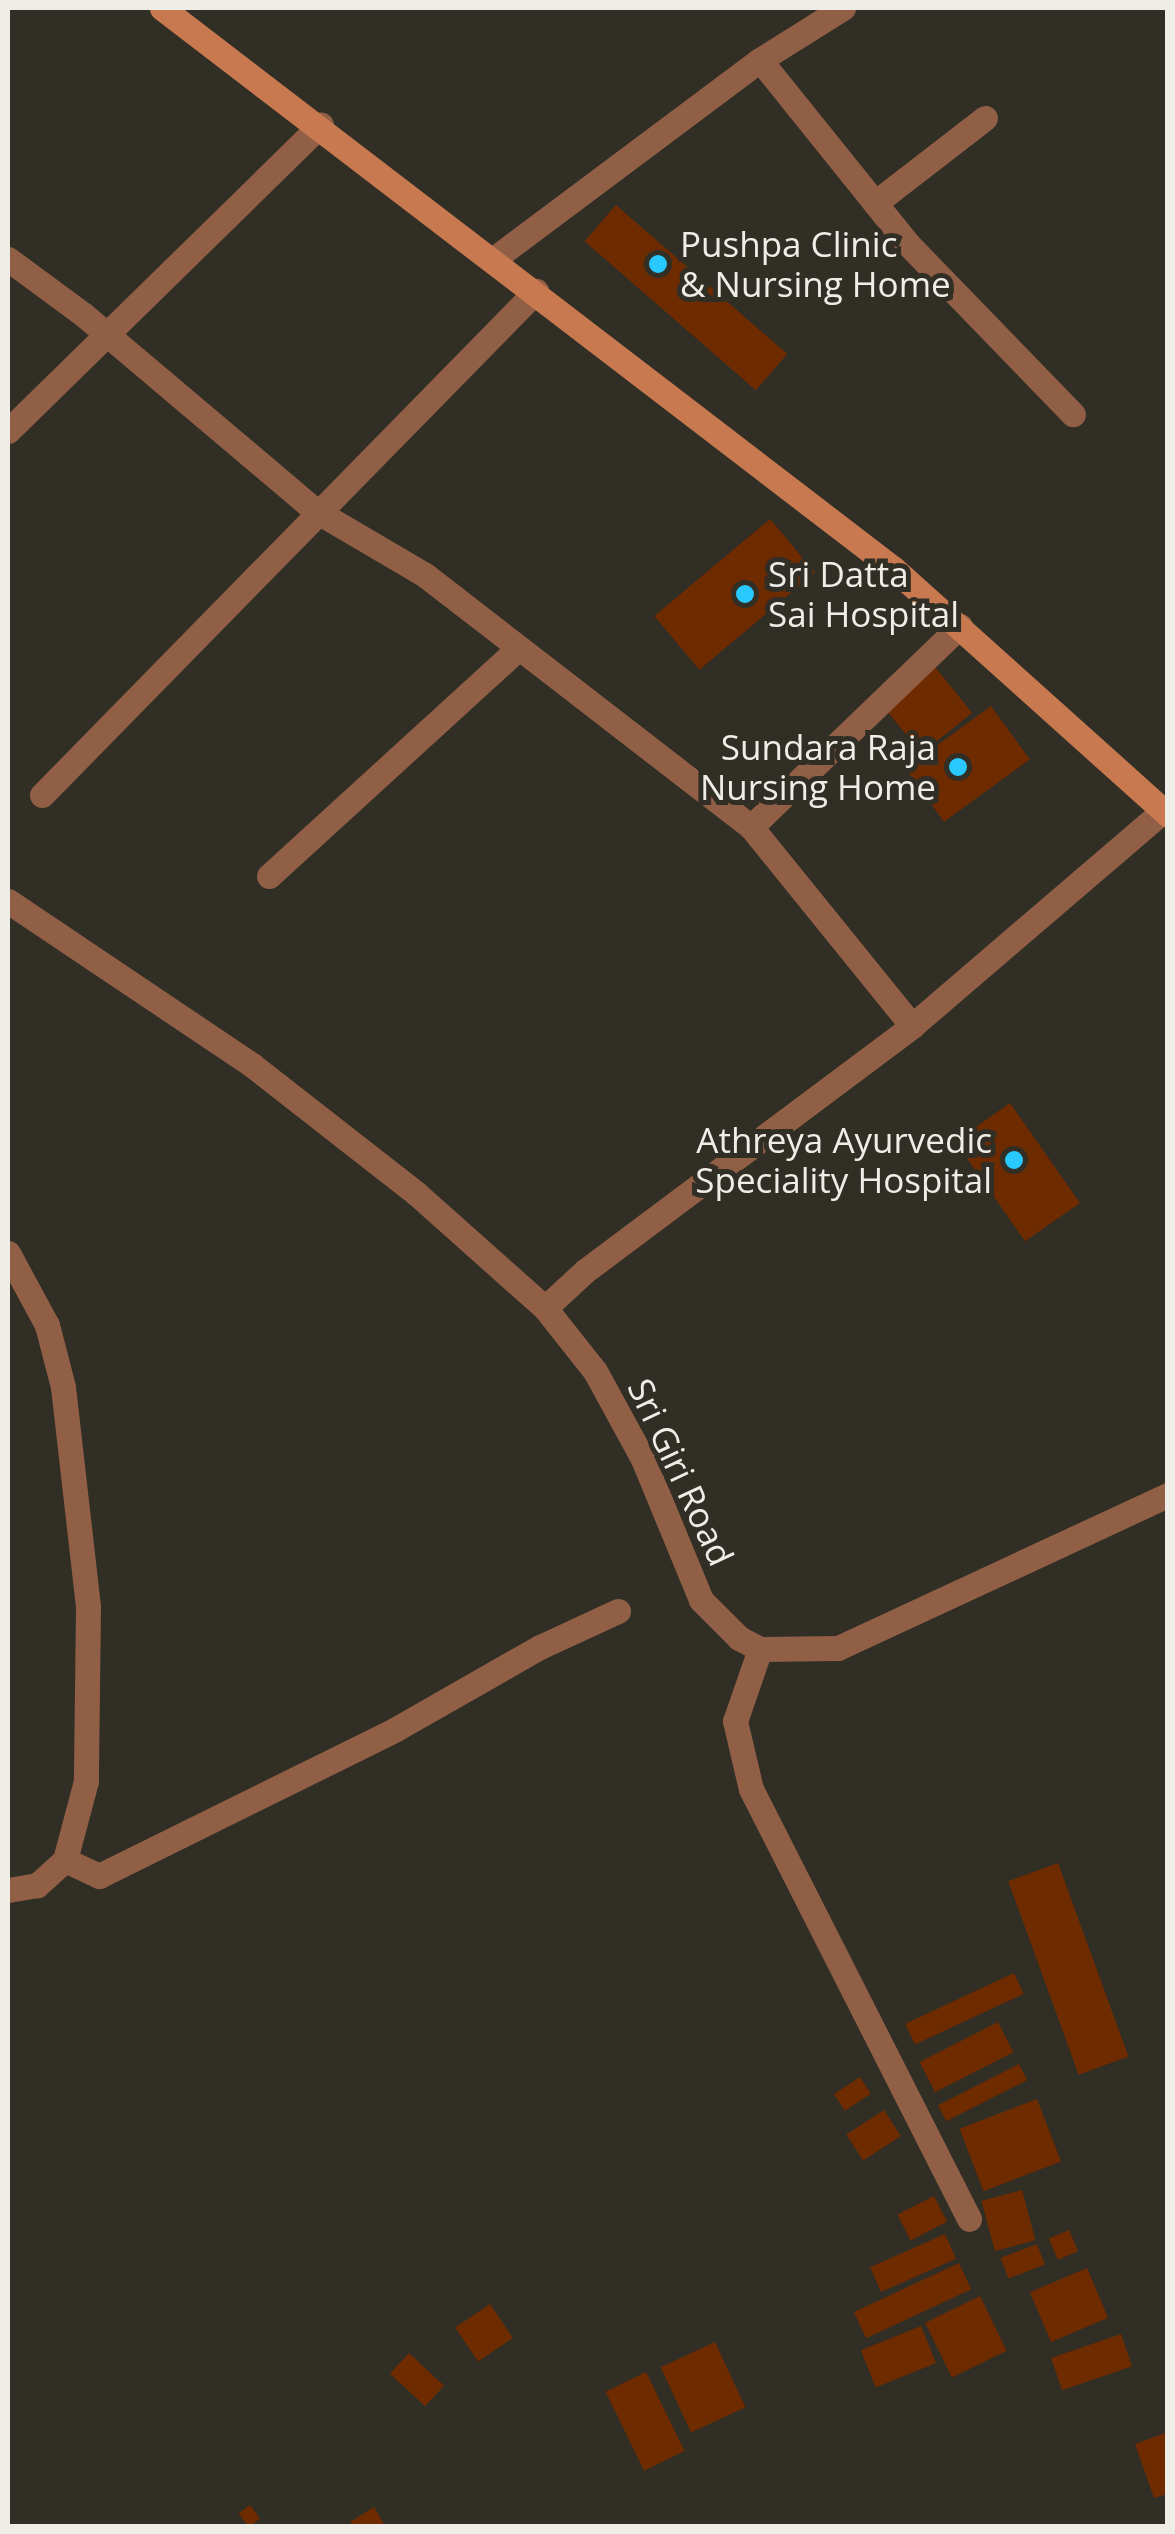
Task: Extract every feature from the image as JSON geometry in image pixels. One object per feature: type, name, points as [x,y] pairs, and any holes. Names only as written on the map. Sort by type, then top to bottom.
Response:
[{"type":"street","points":[[162,8],[495,258],[960,626],[1166,812],[912,1026],[584,1270],[546,1308]]},
{"type":"street","points":[[495,258],[760,60],[843,8]]},
{"type":"street","points":[[760,60],[908,244],[1073,414]]},
{"type":"street","points":[[875,203],[985,118]]},
{"type":"street","points":[[8,432],[321,125]]},
{"type":"street","points":[[8,259],[107,334],[316,511],[425,576],[751,827],[912,1026]]},
{"type":"street","points":[[42,795],[316,511],[536,291]]},
{"type":"street","points":[[751,827],[960,626]]},
{"type":"street","points":[[269,876],[519,648]]},
{"type":"street","name":"Sri Giri Road","points":[[8,902],[267,1077],[417,1194],[546,1308],[595,1371],[643,1459],[701,1600],[739,1638],[760,1649]]},
{"type":"street","points":[[8,1253],[47,1324],[63,1387],[80,1510],[88,1607],[86,1781],[65,1860],[37,1886],[8,1890]]},
{"type":"street","points":[[969,2219],[751,1789],[735,1721],[760,1649],[838,1648],[1168,1495]]},
{"type":"street","points":[[65,1860],[99,1876],[396,1730],[540,1647],[618,1611]]},
{"type":"building","points":[[616,205],[787,354],[756,390],[585,241]]},
{"type":"building","points":[[770,519],[815,573],[699,670],[654,616]]},
{"type":"building","points":[[935,667],[972,713],[922,754],[884,708]]},
{"type":"building","points":[[991,706],[1030,759],[944,822],[905,768]]},
{"type":"building","points":[[1010,1103],[1080,1203],[1025,1241],[955,1141]]},
{"type":"building","points":[[1058,1863],[1128,2057],[1079,2075],[1008,1881]]},
{"type":"building","points":[[1014,1973],[1024,1994],[915,2045],[905,2024]]},
{"type":"building","points":[[998,2022],[1013,2052],[935,2092],[920,2062]]},
{"type":"building","points":[[1019,2064],[1027,2080],[946,2121],[938,2105]]},
{"type":"building","points":[[860,2077],[871,2094],[845,2111],[834,2094]]},
{"type":"building","points":[[1037,2099],[1061,2162],[984,2191],[960,2129]]},
{"type":"building","points":[[884,2110],[901,2136],[863,2161],[846,2135]]},
{"type":"building","points":[[1022,2190],[1035,2240],[995,2251],[981,2201]]},
{"type":"building","points":[[934,2196],[947,2222],[911,2240],[897,2215]]},
{"type":"building","points":[[1069,2230],[1078,2251],[1058,2260],[1049,2239]]},
{"type":"building","points":[[945,2234],[956,2259],[881,2292],[870,2267]]},
{"type":"building","points":[[1037,2244],[1045,2265],[1008,2279],[1001,2258]]},
{"type":"building","points":[[959,2263],[971,2289],[866,2338],[854,2312]]},
{"type":"building","points":[[1087,2268],[1108,2318],[1051,2342],[1030,2292]]},
{"type":"building","points":[[980,2296],[1007,2351],[952,2378],[925,2323]]},
{"type":"building","points":[[490,2304],[513,2338],[478,2361],[455,2327]]},
{"type":"building","points":[[921,2326],[936,2363],[876,2387],[861,2350]]},
{"type":"building","points":[[1121,2334],[1132,2366],[1062,2390],[1051,2358]]},
{"type":"building","points":[[715,2342],[745,2407],[691,2433],[661,2367]]},
{"type":"building","points":[[409,2353],[444,2386],[425,2406],[390,2373]]},
{"type":"building","points":[[646,2372],[685,2451],[644,2471],[606,2392]]},
{"type":"building","points":[[1168,2432],[1168,2494],[1154,2498],[1135,2444]]},
{"type":"building","points":[[250,2505],[260,2519],[248,2526],[239,2513]]},
{"type":"building","points":[[374,2507],[385,2526],[353,2526],[350,2522]]},
{"type":"place","name":"Pushpa Clinic & Nursing Home","points":[[658,264]]},
{"type":"place","name":"Sri Datta Sai Hospital","points":[[745,594]]},
{"type":"place","name":"Sundara Raja Nursing Home","points":[[958,767]]},
{"type":"place","name":"Athreya Ayurvedic Speciality Hospital","points":[[1014,1160]]}]
